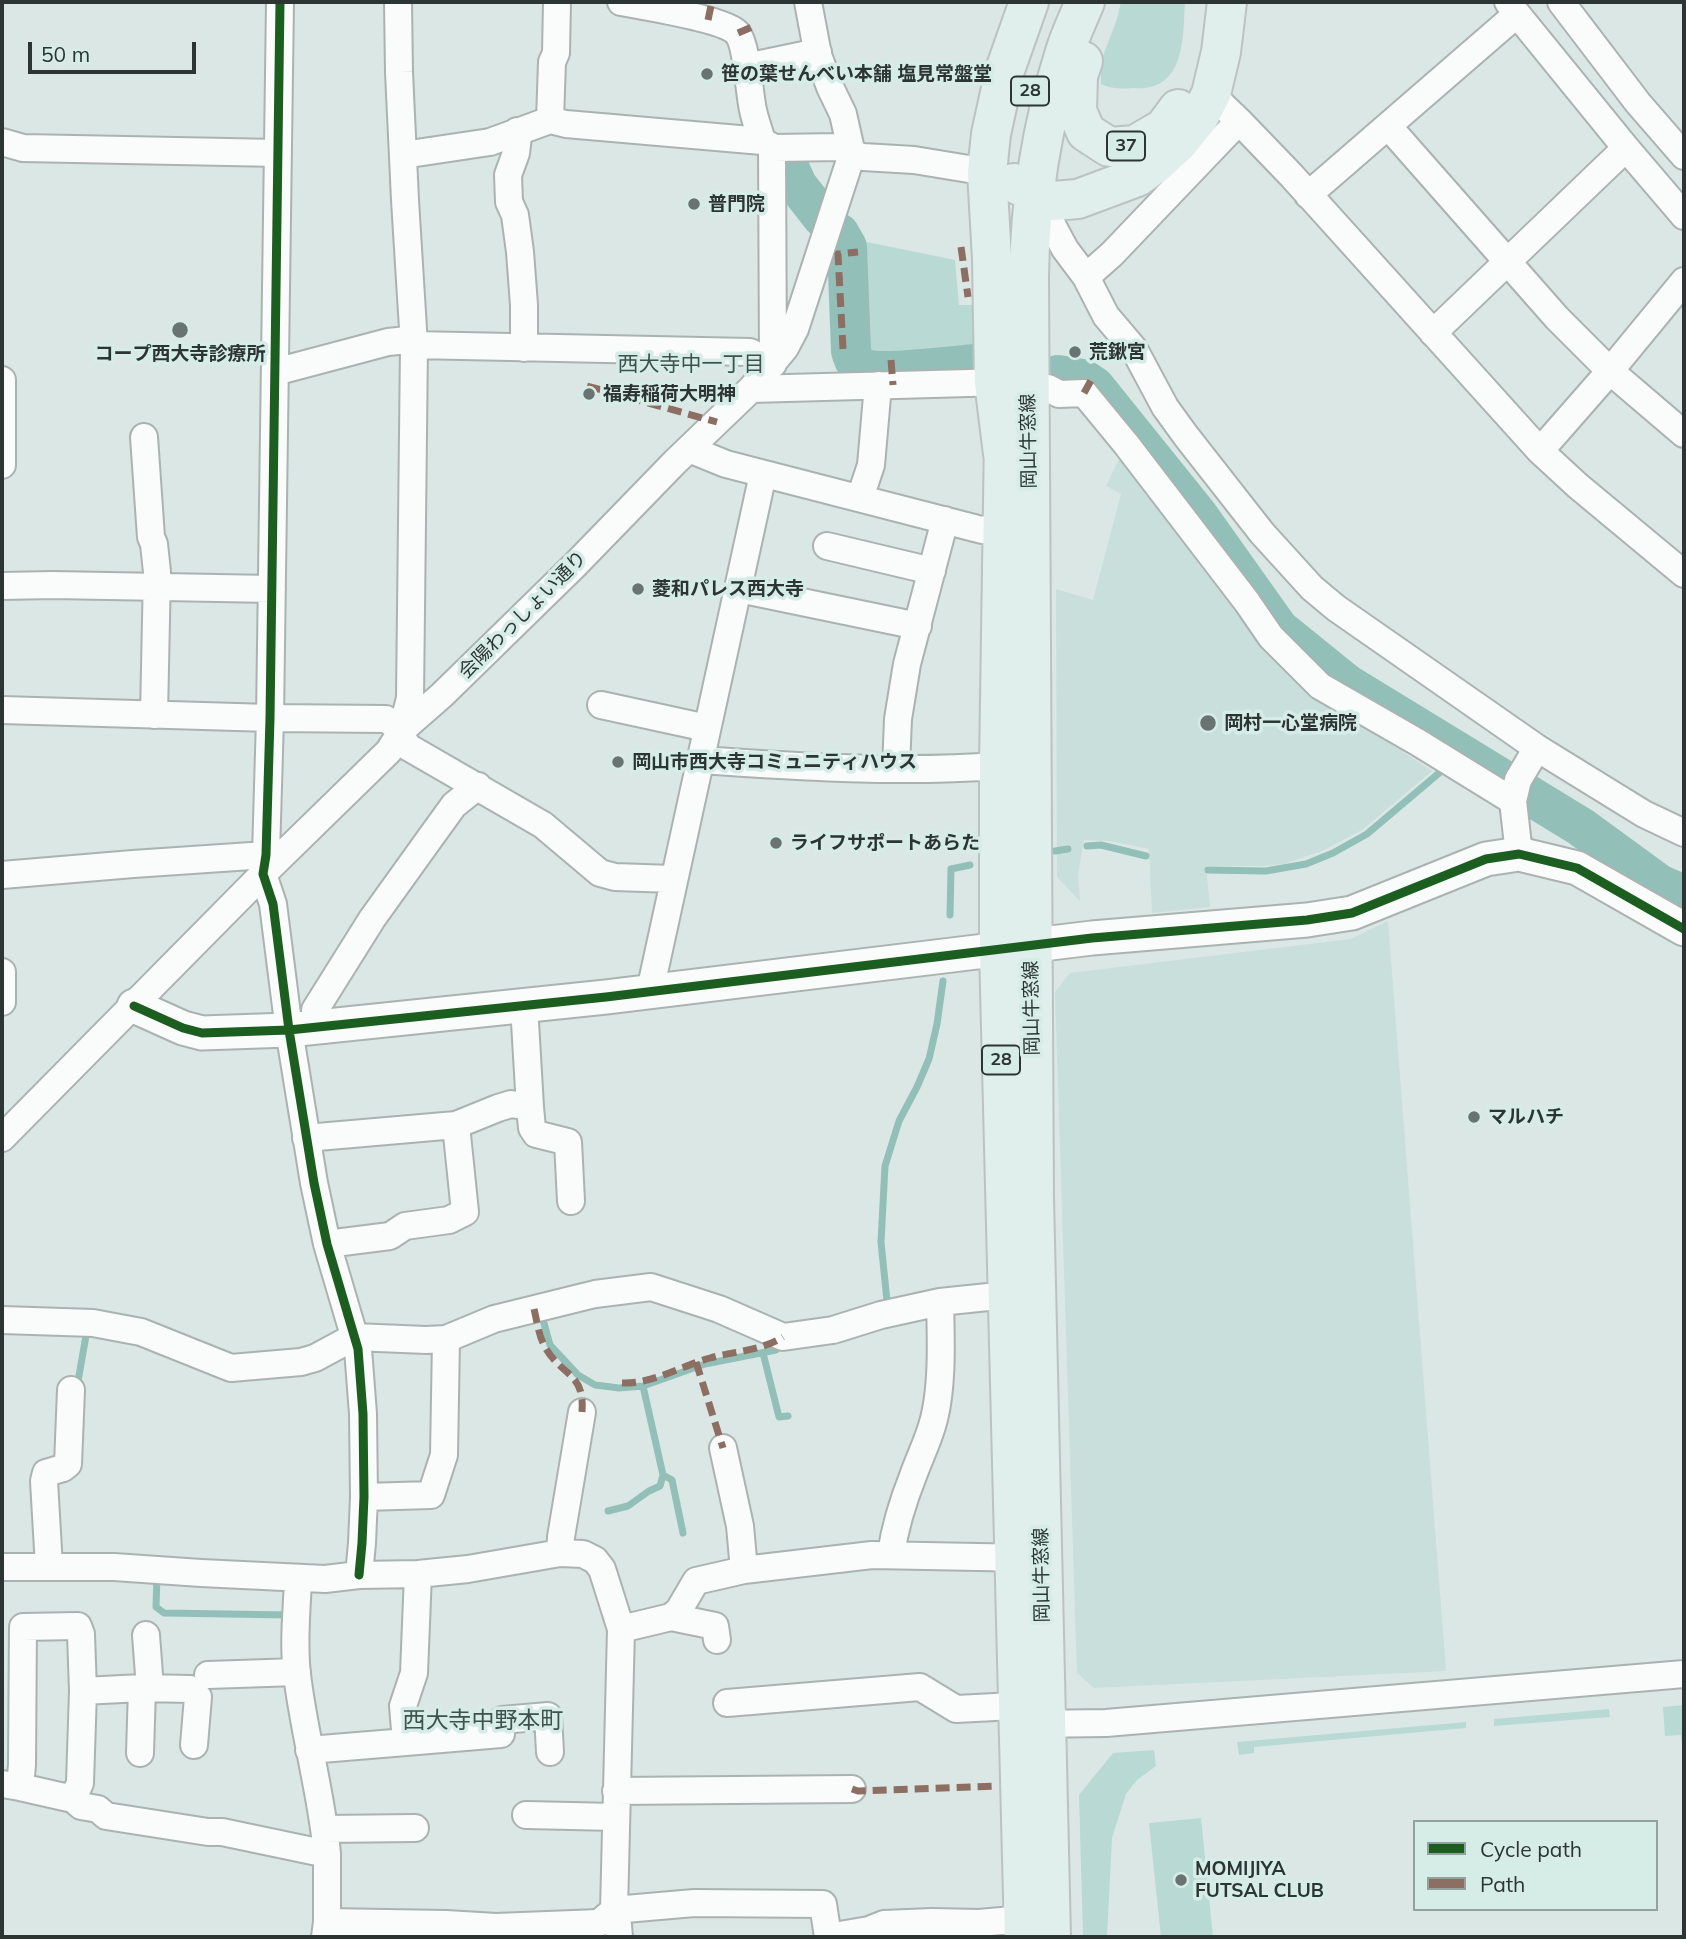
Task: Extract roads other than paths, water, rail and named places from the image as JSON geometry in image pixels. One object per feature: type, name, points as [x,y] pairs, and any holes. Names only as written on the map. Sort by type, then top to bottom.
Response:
[{"type":"main road","points":[[1009,384],[992,259],[1011,183],[991,134],[1005,70],[1029,2]]},
{"type":"main road","name":"岡山牛窓線","points":[[1015,947],[999,766],[1016,598],[1002,526],[1003,454],[1009,384],[1029,268],[1011,183],[1031,85],[1056,2]]},
{"type":"main road","name":"岡山牛窓線","points":[[1011,183],[1046,129],[1065,51],[1085,2]]},
{"type":"main road","name":"37","points":[[1101,2],[1078,76],[1077,111],[1086,132],[1109,147],[1135,145],[1164,128],[1188,96],[1203,48],[1208,2]]},
{"type":"main road","name":"37","points":[[1011,183],[1052,201],[1078,199],[1137,177],[1155,164],[1178,143],[1199,117],[1211,94],[1221,52],[1227,2]]},
{"type":"main road","name":"岡山牛窓線","points":[[1009,384],[1016,598],[1015,947],[1032,1715],[1033,1931]]},
{"type":"street","points":[[280,2],[270,719],[264,864],[302,1028],[299,1083],[306,1138],[327,1244],[358,1349],[363,1413],[364,1497],[359,1575]]},
{"type":"street","points":[[398,2],[403,155],[414,345],[410,698],[402,730],[403,739],[408,747],[543,825],[600,873],[615,877],[673,879]]},
{"type":"street","points":[[550,121],[557,2]]},
{"type":"street","points":[[275,372],[388,342],[408,340],[414,345],[750,352],[773,364],[767,144],[753,109],[738,33],[708,20],[624,2]]},
{"type":"street","points":[[808,2],[818,52],[843,114],[852,154]]},
{"type":"street","points":[[1561,2],[1638,103],[1684,156]]},
{"type":"street","points":[[1308,195],[1388,126],[1513,8],[1684,216]]},
{"type":"street","points":[[746,67],[818,52]]},
{"type":"street","points":[[1211,94],[1308,195],[1540,451],[1578,486],[1684,573]]},
{"type":"street","points":[[403,155],[490,142],[550,121],[767,144],[840,147],[863,158],[914,159],[1011,183],[1086,277],[1107,316],[1134,349],[1165,407],[1186,436],[1262,533],[1303,578],[1336,608],[1537,748],[1644,814],[1684,833]]},
{"type":"street","points":[[1086,277],[1112,254],[1239,121]]},
{"type":"street","points":[[1388,126],[1557,318],[1610,371],[1684,433]]},
{"type":"street","points":[[517,131],[516,153],[508,175],[508,194],[515,215],[520,252],[524,348]]},
{"type":"street","points":[[2,142],[23,148],[278,153]]},
{"type":"street","points":[[1433,333],[1626,148]]},
{"type":"street","name":"会陽わっしょい通り","points":[[2,1138],[134,1006],[264,864],[389,751],[402,730],[442,695],[751,389],[773,364],[795,329],[852,154]]},
{"type":"street","points":[[1540,451],[1684,281]]},
{"type":"street","points":[[2,380],[2,466]]},
{"type":"street","points":[[751,389],[1009,384],[1048,388],[1059,394],[1084,393],[1126,444],[1271,637],[1308,676],[1320,686],[1419,743],[1515,792]]},
{"type":"street","points":[[860,498],[871,465],[878,385]]},
{"type":"street","points":[[144,438],[151,537],[157,572],[154,715]]},
{"type":"street","points":[[689,449],[726,464],[982,530],[1002,526]]},
{"type":"street","points":[[650,991],[763,474]]},
{"type":"street","points":[[896,768],[898,719],[907,664],[946,520]]},
{"type":"street","points":[[827,547],[932,571]]},
{"type":"street","points":[[2,586],[272,589]]},
{"type":"street","points":[[739,589],[918,626]]},
{"type":"street","points":[[601,705],[707,728]]},
{"type":"street","points":[[2,710],[270,719],[386,719],[402,730]]},
{"type":"street","points":[[1519,854],[1515,792],[1537,748]]},
{"type":"street","points":[[701,760],[896,768],[999,766]]},
{"type":"street","points":[[302,1028],[372,919],[454,805],[478,786]]},
{"type":"street","points":[[134,1006],[183,1028],[202,1033],[302,1028],[650,991],[1015,947],[1307,920],[1352,913],[1486,859],[1519,854],[1577,867],[1684,929]]},
{"type":"street","points":[[2,875],[134,863],[264,864]]},
{"type":"street","points":[[2,972],[2,1002]]},
{"type":"street","points":[[524,1005],[532,1128],[536,1134],[568,1142],[571,1201]]},
{"type":"street","points":[[306,1138],[456,1125],[511,1104],[530,1107]]},
{"type":"street","points":[[327,1244],[390,1236],[405,1226],[449,1220],[465,1213],[456,1125]]},
{"type":"street","points":[[2,1320],[93,1323],[141,1332],[231,1368],[301,1362],[315,1358],[355,1337],[446,1339],[494,1320],[594,1294],[651,1287],[719,1309],[783,1337],[833,1331],[881,1315],[940,1302],[979,1297],[1021,1297]]},
{"type":"street","points":[[891,1554],[894,1532],[935,1413],[940,1356],[940,1302]]},
{"type":"street","points":[[364,1497],[430,1495],[444,1455],[446,1339]]},
{"type":"street","points":[[49,1567],[44,1481],[46,1474],[68,1464],[71,1390]]},
{"type":"street","points":[[560,1553],[582,1412]]},
{"type":"street","points":[[723,1448],[740,1526],[744,1570]]},
{"type":"street","points":[[2,1567],[114,1567],[324,1578],[468,1569],[560,1553],[583,1554],[595,1560],[602,1569],[621,1629],[614,1910],[619,1937]]},
{"type":"street","points":[[671,1617],[679,1610],[696,1581],[744,1570],[891,1554],[919,1557],[1028,1558]]},
{"type":"street","points":[[406,1742],[403,1706],[414,1673],[418,1574]]},
{"type":"street","points":[[298,1578],[298,1609],[295,1622],[297,1672],[326,1842],[326,1930],[446,1924],[496,1927],[599,1923],[614,1910],[694,1903],[823,1903],[828,1937],[869,1930],[884,1924],[932,1922],[978,1923],[1033,1931]]},
{"type":"street","points":[[621,1629],[671,1617],[716,1626]]},
{"type":"street","points":[[72,1799],[80,1783],[83,1690],[81,1634],[78,1626],[23,1627],[22,1765],[11,1786],[72,1799],[81,1806],[97,1810],[106,1816],[208,1832],[326,1842],[415,1828]]},
{"type":"street","points":[[140,1753],[146,1688],[146,1635]]},
{"type":"street","points":[[208,1675],[297,1672]]},
{"type":"street","points":[[727,1703],[920,1688],[956,1709],[1106,1723],[1684,1674]]},
{"type":"street","points":[[83,1690],[190,1689],[198,1697],[194,1745]]},
{"type":"street","points":[[309,1751],[500,1734],[502,1720],[548,1716],[550,1752]]},
{"type":"street","points":[[526,1815],[615,1804],[852,1788]]},
{"type":"waterway","points":[[784,156],[797,185],[822,217]]},
{"type":"waterway","points":[[839,233],[847,247],[851,351],[858,365],[884,371],[974,364]]},
{"type":"waterway","points":[[1058,375],[1083,379],[1095,387],[1198,515],[1279,629],[1347,684],[1581,827],[1659,884],[1684,895]]},
{"type":"waterway","points":[[1208,870],[1266,871],[1306,864],[1333,853],[1367,834],[1445,768]]},
{"type":"waterway","points":[[1087,846],[1101,845],[1146,856]]},
{"type":"waterway","points":[[1055,851],[1068,849]]},
{"type":"waterway","points":[[950,915],[951,869],[970,865]]},
{"type":"waterway","points":[[887,1301],[881,1242],[885,1166],[899,1121],[929,1059],[943,981]]},
{"type":"waterway","points":[[542,1316],[550,1345],[578,1375],[595,1385],[619,1388],[643,1386],[705,1364],[776,1350]]},
{"type":"waterway","points":[[77,1387],[87,1330]]},
{"type":"waterway","points":[[763,1353],[779,1417],[788,1416]]},
{"type":"waterway","points":[[608,1511],[628,1506],[660,1486],[663,1475],[643,1386]]},
{"type":"waterway","points":[[663,1475],[672,1480],[683,1533]]},
{"type":"waterway","points":[[157,1575],[156,1607],[164,1613],[288,1615]]},
{"type":"place","name":"笹の葉せんべい本舗 塩見常盤堂","points":[[707,74]]},
{"type":"place","name":"普門院","points":[[694,204]]},
{"type":"place","name":"コープ西大寺診療所","points":[[180,330]]},
{"type":"place","name":"荒鍬宮","points":[[1075,352]]},
{"type":"place","name":"福寿稲荷大明神","points":[[589,394]]},
{"type":"place","name":"菱和パレス西大寺","points":[[638,589]]},
{"type":"place","name":"岡村一心堂病院","points":[[1208,723]]},
{"type":"place","name":"岡山市西大寺コミュニティハウス","points":[[618,762]]},
{"type":"place","name":"ライフサポートあらた","points":[[776,843]]},
{"type":"place","name":"マルハチ","points":[[1474,1117]]},
{"type":"place","name":"MOMIJIYA FUTSAL CLUB","points":[[1181,1880]]},
{"type":"district","name":"西大寺中一丁目","points":[[691,365]]},
{"type":"district","name":"西大寺中野本町","points":[[483,1721]]}]
